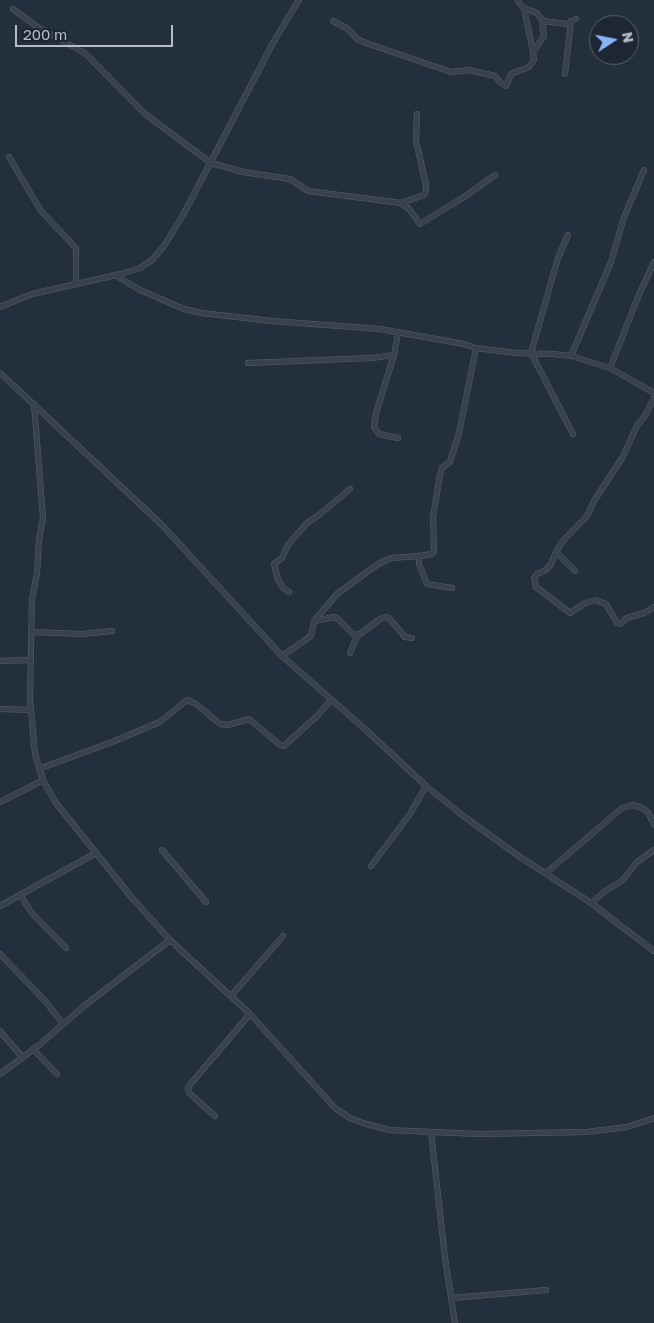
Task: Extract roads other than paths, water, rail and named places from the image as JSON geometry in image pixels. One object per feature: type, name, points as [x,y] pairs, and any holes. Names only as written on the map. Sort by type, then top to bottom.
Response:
[{"type":"street","points":[[518,0],[524,8],[538,13],[542,20],[544,36],[533,52]]},
{"type":"street","points":[[0,307],[32,294],[140,268],[152,260],[164,246],[184,215],[296,1]]},
{"type":"street","points":[[333,21],[348,29],[357,39],[366,43],[451,72],[469,70],[495,76],[506,86],[511,74],[530,67],[534,60],[524,8]]},
{"type":"street","points":[[13,9],[36,26],[86,54],[146,114],[211,163],[244,172],[290,179],[308,191],[401,203],[409,208],[420,224],[495,175]]},
{"type":"street","points":[[542,20],[567,24],[573,20],[565,74]]},
{"type":"street","points":[[401,203],[424,195],[426,191],[416,141],[417,114]]},
{"type":"street","points":[[8,157],[40,211],[76,248],[76,284]]},
{"type":"street","points":[[571,356],[611,262],[624,217],[644,170]]},
{"type":"street","points":[[568,236],[558,258],[532,353],[573,434]]},
{"type":"street","points":[[610,368],[654,262]]},
{"type":"street","points":[[115,275],[138,289],[184,309],[272,321],[380,329],[464,344],[476,348],[571,356],[610,368],[654,393]]},
{"type":"street","points":[[398,333],[374,427],[379,434],[398,438]]},
{"type":"street","points":[[282,656],[311,636],[314,621],[337,594],[378,564],[391,558],[419,556],[434,552],[433,518],[440,475],[442,468],[450,462],[459,433],[476,348]]},
{"type":"street","points":[[248,363],[372,358],[394,354]]},
{"type":"street","points":[[0,373],[161,524],[282,656],[426,786],[520,857],[591,903],[654,950]]},
{"type":"street","points":[[654,398],[645,416],[638,424],[622,458],[594,501],[587,516],[562,542],[546,570],[537,574],[534,578],[536,587],[570,613],[585,603],[595,600],[606,604],[617,624],[620,624],[627,618],[644,613],[654,607]]},
{"type":"street","points":[[34,404],[44,518],[39,540],[37,573],[32,599],[31,710],[35,754],[42,780],[56,803],[170,940],[250,1014],[335,1108],[363,1124],[389,1130],[479,1134],[587,1132],[627,1127],[654,1118]]},
{"type":"street","points":[[289,592],[283,588],[278,580],[274,564],[282,558],[288,544],[307,523],[350,489]]},
{"type":"street","points":[[556,552],[574,571]]},
{"type":"street","points":[[419,556],[423,576],[427,584],[452,588]]},
{"type":"street","points":[[327,605],[334,616],[349,632],[354,635],[358,634]]},
{"type":"street","points":[[314,621],[334,616]]},
{"type":"street","points":[[350,653],[358,634],[385,617],[395,624],[405,637],[412,638]]},
{"type":"street","points":[[31,632],[82,634],[112,631]]},
{"type":"street","points":[[0,661],[31,660]]},
{"type":"street","points":[[39,769],[160,722],[187,700],[196,704],[223,725],[249,719],[280,745],[284,746],[317,716],[331,700]]},
{"type":"street","points":[[0,709],[31,710]]},
{"type":"street","points":[[0,802],[42,780]]},
{"type":"street","points":[[371,866],[410,814],[426,786]]},
{"type":"street","points":[[546,873],[622,808],[632,805],[640,807],[648,812],[654,825]]},
{"type":"street","points":[[162,850],[206,902]]},
{"type":"street","points":[[591,903],[608,889],[622,881],[637,862],[654,850]]},
{"type":"street","points":[[0,906],[96,853]]},
{"type":"street","points":[[21,896],[31,912],[66,948]]},
{"type":"street","points":[[231,996],[283,936]]},
{"type":"street","points":[[0,1074],[23,1058],[170,940]]},
{"type":"street","points":[[0,954],[46,1002],[63,1024]]},
{"type":"street","points":[[215,1116],[189,1092],[188,1087],[250,1014]]},
{"type":"street","points":[[0,1031],[23,1058]]},
{"type":"street","points":[[33,1049],[57,1074]]},
{"type":"street","points":[[431,1132],[445,1258],[455,1323]]},
{"type":"street","points":[[452,1298],[546,1290]]}]
